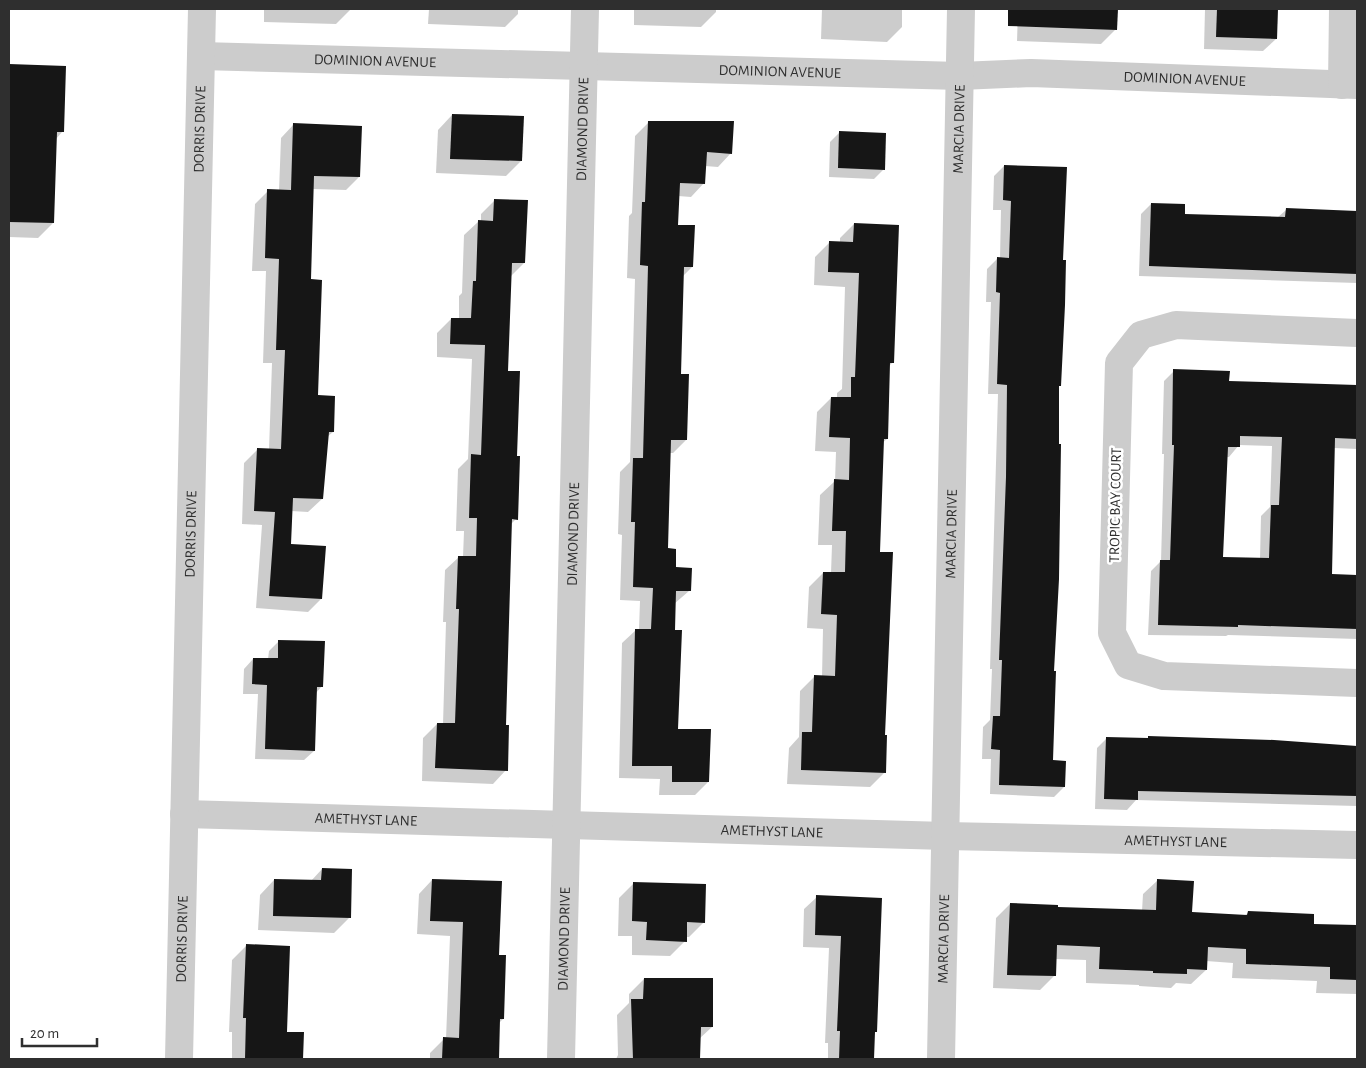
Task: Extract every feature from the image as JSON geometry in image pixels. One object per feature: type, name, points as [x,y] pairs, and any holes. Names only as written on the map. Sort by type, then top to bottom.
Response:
[{"type":"street","name":"DORRIS DRIVE","points":[[179,1059],[202,9]]},
{"type":"street","name":"DIAMOND DRIVE","points":[[561,1059],[585,9]]},
{"type":"street","name":"MARCIA DRIVE","points":[[942,1059],[961,9]]},
{"type":"street","points":[[1343,9],[1350,85]]},
{"type":"street","name":"DOMINION AVENUE","points":[[201,56],[960,76],[1031,73],[1350,85]]},
{"type":"street","name":"TROPIC BAY COURT","points":[[1357,333],[1176,325],[1141,335],[1119,363],[1112,633],[1128,665],[1164,676],[1357,683]]},
{"type":"street","name":"AMETHYST LANE","points":[[184,814],[946,836],[1357,845]]},
{"type":"building","points":[[1008,9],[1118,9],[1117,30],[1008,26]]},
{"type":"building","points":[[1217,9],[1278,9],[1277,39],[1216,37]]},
{"type":"building","points":[[9,64],[66,66],[64,132],[57,132],[54,223],[9,222]]},
{"type":"building","points":[[452,114],[524,116],[522,161],[450,159]]},
{"type":"building","points":[[648,121],[734,121],[732,154],[707,152],[705,184],[680,183],[678,225],[695,225],[693,267],[684,267],[681,374],[689,374],[687,440],[671,440],[668,548],[676,549],[676,567],[692,568],[691,591],[676,591],[675,630],[682,630],[678,729],[711,729],[709,782],[672,782],[672,766],[632,766],[635,629],[651,629],[653,588],[633,587],[635,522],[631,522],[633,458],[643,458],[648,266],[640,265]]},
{"type":"building","points":[[293,123],[362,126],[360,177],[314,176],[311,279],[322,280],[318,395],[335,396],[334,432],[329,432],[323,499],[293,498],[291,544],[326,546],[322,599],[269,596],[275,512],[254,511],[257,448],[281,449],[285,350],[276,350],[279,259],[265,258],[267,189],[291,190]]},
{"type":"building","points":[[839,131],[886,133],[885,170],[838,168]]},
{"type":"building","points":[[1004,165],[1067,167],[1063,260],[1066,260],[1065,305],[1061,386],[1059,386],[1059,444],[1061,444],[1059,579],[1054,671],[1056,671],[1053,760],[1066,761],[1065,787],[999,785],[1000,750],[991,749],[993,716],[1000,716],[1002,660],[999,660],[1006,477],[1007,385],[997,384],[1000,293],[996,292],[997,257],[1009,258],[1011,201],[1003,200]]},
{"type":"building","points":[[494,199],[528,200],[525,263],[512,263],[508,371],[520,371],[517,456],[520,456],[518,520],[512,519],[506,725],[509,725],[508,771],[435,768],[437,723],[455,723],[459,609],[456,609],[458,556],[476,556],[477,518],[469,518],[471,454],[481,455],[485,345],[450,344],[451,318],[471,318],[473,281],[476,281],[478,220],[493,221]]},
{"type":"building","points":[[1151,203],[1185,204],[1185,214],[1285,217],[1286,208],[1357,211],[1357,274],[1149,266]]},
{"type":"building","points":[[854,223],[899,225],[894,363],[890,363],[888,439],[884,439],[880,552],[893,552],[885,735],[887,735],[886,773],[801,770],[802,732],[812,732],[814,675],[835,676],[837,615],[821,614],[823,572],[845,572],[846,531],[832,531],[834,479],[849,480],[850,438],[829,437],[831,397],[851,397],[851,377],[855,377],[859,273],[828,272],[829,241],[853,242]]},
{"type":"building","points":[[1173,369],[1230,371],[1229,381],[1357,385],[1357,439],[1335,438],[1332,574],[1357,575],[1357,629],[1238,625],[1238,627],[1158,625],[1160,560],[1170,560],[1174,445],[1172,445]],"holes":[[[1240,436],[1282,437],[1279,505],[1271,505],[1269,558],[1223,557],[1228,447],[1240,447]]]},
{"type":"building","points":[[278,640],[325,641],[323,687],[317,687],[315,751],[265,749],[267,685],[252,684],[253,658],[278,658]]},
{"type":"building","points":[[1148,736],[1274,740],[1357,746],[1357,796],[1138,791],[1138,800],[1104,799],[1106,737],[1148,738]]},
{"type":"building","points":[[322,868],[352,869],[351,918],[273,916],[274,879],[321,880]]},
{"type":"building","points":[[432,879],[502,881],[499,955],[506,955],[504,1019],[500,1019],[499,1059],[442,1059],[443,1037],[459,1038],[463,922],[430,921]]},
{"type":"building","points":[[1157,879],[1194,881],[1192,912],[1247,915],[1248,911],[1314,914],[1314,924],[1357,925],[1357,980],[1330,979],[1330,967],[1246,964],[1246,949],[1208,947],[1207,970],[1187,969],[1187,974],[1099,969],[1100,947],[1057,945],[1056,976],[1007,975],[1010,903],[1058,905],[1058,907],[1156,910]]},
{"type":"building","points":[[633,882],[706,884],[705,923],[687,922],[687,942],[646,940],[647,922],[632,921]]},
{"type":"building","points":[[816,895],[882,898],[877,1032],[875,1032],[874,1059],[839,1059],[840,1031],[837,1031],[841,936],[815,935]]},
{"type":"building","points":[[246,944],[290,946],[287,1032],[304,1032],[303,1059],[245,1059],[246,1018],[243,1018]]},
{"type":"building","points":[[644,978],[713,978],[713,1027],[701,1027],[700,1059],[633,1059],[631,999],[643,999]]}]
